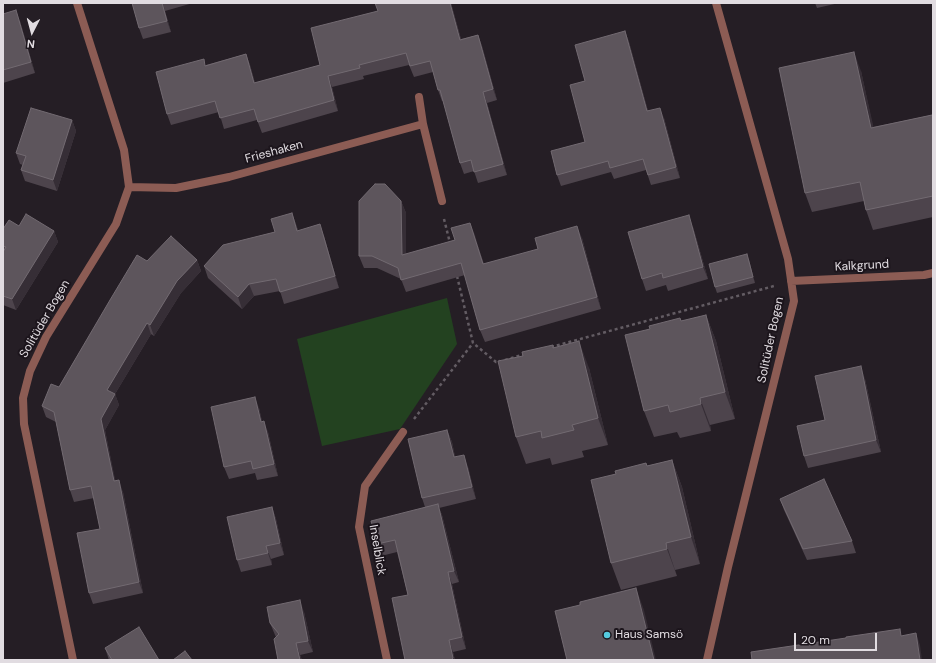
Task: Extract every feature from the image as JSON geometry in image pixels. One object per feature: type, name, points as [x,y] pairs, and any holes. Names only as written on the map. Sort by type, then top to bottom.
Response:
[{"type":"street","name":"Solitüder Bogen","points":[[73,660],[24,424],[23,398],[30,370],[46,337],[116,224],[129,187],[124,150],[77,3]]},
{"type":"street","name":"Solitüder Bogen","points":[[707,660],[728,567],[794,301],[788,259],[716,3]]},
{"type":"street","points":[[419,97],[423,124],[442,201]]},
{"type":"street","name":"Frieshaken","points":[[129,187],[176,188],[229,177],[423,124]]},
{"type":"street","name":"Kalkgrund","points":[[791,281],[924,275],[933,273]]},
{"type":"street","name":"Inselblick","points":[[387,660],[359,527],[365,486],[404,432]]},
{"type":"path","points":[[442,201],[443,213],[450,244]]},
{"type":"path","points":[[457,274],[473,343],[496,362],[526,354]]},
{"type":"path","points":[[549,348],[791,281]]},
{"type":"path","points":[[404,432],[473,343]]},
{"type":"green space","points":[[447,298],[457,344],[400,429],[322,446],[297,339]]},
{"type":"building","points":[[132,3],[162,3],[167,21],[139,28]]},
{"type":"building","points":[[375,3],[450,3],[460,40],[478,35],[493,89],[483,92],[503,164],[474,172],[471,160],[460,163],[440,90],[438,90],[430,61],[410,66],[406,53],[359,65],[360,68],[328,76],[334,100],[258,122],[254,109],[220,118],[215,101],[167,114],[156,72],[204,59],[205,66],[246,54],[254,83],[320,65],[311,28],[378,11]]},
{"type":"building","points":[[16,10],[31,62],[3,70],[3,14]]},
{"type":"building","points":[[625,31],[647,111],[660,108],[676,167],[648,175],[643,159],[610,168],[608,161],[557,175],[551,151],[585,142],[570,85],[585,81],[575,45]]},
{"type":"building","points":[[854,52],[871,128],[933,114],[933,196],[866,210],[860,182],[805,193],[779,68]]},
{"type":"building","points":[[31,108],[72,120],[53,180],[21,170],[26,156],[16,153]]},
{"type":"building","points":[[375,184],[385,184],[401,201],[402,255],[455,240],[451,228],[470,223],[483,264],[538,249],[535,238],[577,226],[597,297],[480,330],[461,263],[401,280],[398,268],[372,256],[359,256],[359,201]]},
{"type":"building","points":[[292,213],[297,231],[320,224],[335,276],[280,292],[276,279],[249,284],[238,297],[204,266],[223,245],[275,232],[271,219]]},
{"type":"building","points":[[26,214],[54,231],[12,299],[3,296],[3,252],[6,247],[3,246],[3,229],[9,220],[19,226]]},
{"type":"building","points":[[689,215],[703,267],[663,278],[662,273],[642,279],[628,232]]},
{"type":"building","points":[[171,236],[197,260],[177,281],[150,325],[147,323],[107,390],[115,394],[101,419],[114,481],[119,480],[139,582],[89,593],[77,533],[100,529],[91,486],[70,490],[54,412],[42,406],[51,384],[59,387],[137,255],[147,261]]},
{"type":"building","points":[[747,254],[753,277],[715,287],[709,264]]},
{"type":"building","points":[[706,315],[725,392],[700,398],[701,404],[670,412],[668,405],[644,411],[625,335],[650,329],[649,326],[680,318],[681,321]]},
{"type":"building","points":[[579,341],[598,418],[572,425],[574,430],[542,438],[541,431],[516,437],[498,361],[523,356],[522,352],[553,345],[553,348]]},
{"type":"building","points":[[861,366],[876,440],[804,456],[797,426],[825,420],[815,376]]},
{"type":"building","points":[[255,397],[261,422],[264,421],[274,464],[253,469],[251,461],[224,467],[211,407]]},
{"type":"building","points":[[447,430],[454,457],[464,455],[472,487],[422,498],[408,439]]},
{"type":"building","points":[[672,460],[691,537],[666,543],[667,549],[611,563],[591,480],[616,474],[615,471],[646,463],[647,466]]},
{"type":"building","points":[[824,479],[852,541],[803,549],[780,499]]},
{"type":"building","points":[[438,504],[454,571],[448,572],[462,637],[449,640],[453,658],[452,660],[405,660],[392,598],[408,595],[395,540],[377,544],[371,521]]},
{"type":"building","points":[[272,507],[280,543],[266,546],[268,553],[237,560],[227,517]]},
{"type":"building","points":[[636,588],[654,660],[567,660],[555,611],[580,605],[580,602]]},
{"type":"building","points":[[300,600],[308,641],[296,643],[300,660],[278,660],[274,639],[279,634],[270,623],[267,607]]},
{"type":"building","points":[[139,627],[159,660],[112,660],[105,648]]},
{"type":"building","points":[[900,629],[901,636],[916,633],[920,660],[752,660],[751,652]]},
{"type":"building","points":[[185,651],[192,660],[173,660]]},
{"type":"place","name":"Haus Samsö","points":[[607,635]]}]
